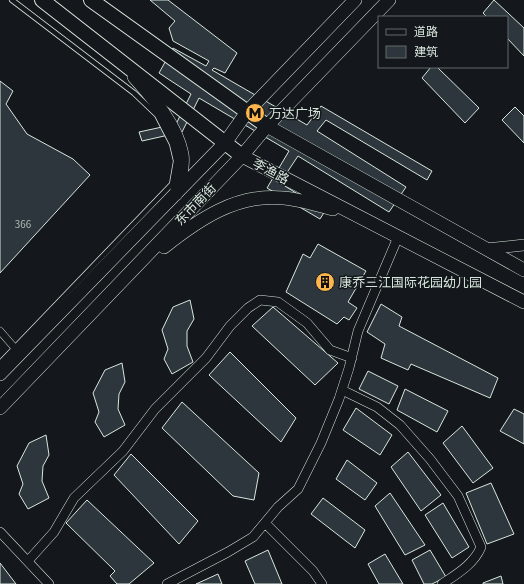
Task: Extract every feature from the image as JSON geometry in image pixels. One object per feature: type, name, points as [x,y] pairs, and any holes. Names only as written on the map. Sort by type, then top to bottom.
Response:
[{"type":"main road","name":"李渔路","points":[[42,0],[242,156],[524,302]]},
{"type":"main road","points":[[92,0],[267,126],[524,270]]},
{"type":"main road","name":"东市南街","points":[[0,374],[17,351],[176,194],[225,143],[247,112],[355,0]]},
{"type":"main road","name":"东市南街","points":[[0,408],[242,156],[267,126],[389,0]]},
{"type":"main road","points":[[118,59],[153,98],[172,129],[182,154],[182,170],[176,194]]},
{"type":"main road","points":[[127,275],[184,231],[215,211],[250,200],[282,198],[358,216]]},
{"type":"street","points":[[167,584],[253,536],[298,489],[342,390],[352,358],[358,331],[398,237]]},
{"type":"street","points":[[486,249],[524,246]]},
{"type":"street","points":[[511,295],[524,308]]},
{"type":"street","points":[[28,561],[54,532],[74,498],[123,451],[155,408],[206,358],[230,326],[248,308],[260,300],[278,302],[307,323],[330,350],[352,358]]},
{"type":"street","points":[[0,331],[17,351]]},
{"type":"street","points":[[342,390],[377,407],[400,425],[430,459],[458,496],[481,546],[478,556],[460,572],[442,584]]},
{"type":"street","points":[[265,523],[313,571],[322,584]]},
{"type":"street","points":[[0,532],[49,584]]},
{"type":"lane","points":[[0,363],[17,351],[172,184],[176,161],[172,144],[157,115],[134,93],[12,0]]},
{"type":"building","name":"万达广场","points":[[150,0],[168,0],[237,53],[225,73],[214,68],[212,70],[307,125],[321,106],[432,171],[427,180],[326,120],[317,131],[406,187],[389,212],[298,156],[280,183],[325,211],[320,219],[267,188],[289,151],[199,98],[182,132],[142,141],[139,132],[176,124],[191,94],[159,73],[173,48],[206,66],[209,61],[173,41],[169,28],[175,21]]},
{"type":"building","points":[[494,0],[524,28],[524,56],[508,39],[508,16],[486,16],[483,13]]},
{"type":"building","points":[[430,68],[438,68],[479,108],[465,123],[422,78]]},
{"type":"building","points":[[0,81],[13,91],[6,104],[27,134],[73,159],[90,175],[0,273]]},
{"type":"building","points":[[515,107],[524,116],[524,143],[502,120]]},
{"type":"building","name":"康乔三江国际花园幼儿园","points":[[318,244],[366,271],[348,302],[357,308],[349,320],[344,317],[337,324],[286,292],[303,254],[310,258]]},
{"type":"building","points":[[190,300],[194,319],[187,331],[187,346],[193,362],[172,374],[164,359],[168,349],[162,330],[173,307]]},
{"type":"building","points":[[381,304],[402,317],[399,326],[498,378],[490,398],[411,364],[408,370],[381,358],[385,344],[367,332]]},
{"type":"building","points":[[273,307],[338,363],[315,385],[252,326]]},
{"type":"building","points":[[230,352],[296,418],[281,442],[209,375]]},
{"type":"building","points":[[122,363],[125,382],[119,394],[118,409],[125,425],[104,437],[95,422],[99,412],[93,393],[105,370]]},
{"type":"building","points":[[368,371],[398,386],[389,404],[359,389]]},
{"type":"building","points":[[405,389],[448,411],[437,432],[397,410]]},
{"type":"building","points":[[182,402],[259,473],[254,500],[233,496],[162,428]]},
{"type":"building","points":[[356,408],[392,435],[380,455],[343,430]]},
{"type":"building","points":[[514,409],[524,414],[524,444],[500,431]]},
{"type":"building","points":[[462,426],[493,468],[473,483],[443,443]]},
{"type":"building","points":[[46,435],[49,455],[43,466],[42,481],[49,498],[28,509],[19,494],[23,484],[17,466],[29,443]]},
{"type":"building","points":[[408,452],[441,495],[421,511],[391,467]]},
{"type":"building","points":[[131,454],[198,521],[179,544],[114,475]]},
{"type":"building","points":[[347,460],[377,483],[365,500],[336,479]]},
{"type":"building","points":[[491,483],[514,534],[487,544],[466,493]]},
{"type":"building","points":[[390,493],[425,545],[405,555],[375,506]]},
{"type":"building","points":[[323,498],[365,530],[355,548],[311,514]]},
{"type":"building","points":[[87,500],[154,563],[129,584],[117,584],[110,576],[115,571],[66,523]]},
{"type":"building","points":[[443,503],[469,547],[452,558],[425,515]]},
{"type":"building","points":[[268,550],[282,584],[255,584],[245,561]]},
{"type":"building","points":[[430,550],[446,577],[432,584],[424,584],[412,560]]},
{"type":"building","points":[[385,554],[403,584],[379,584],[368,564]]},
{"type":"building","points":[[0,563],[16,584],[0,584]]},
{"type":"building","points":[[218,574],[222,584],[196,584]]},
{"type":"building","points":[[501,576],[503,584],[483,584],[483,583]]},
{"type":"place","name":"万达广场","points":[[255,113]]},
{"type":"place","name":"康乔三江国际花园幼儿园","points":[[325,282]]}]
